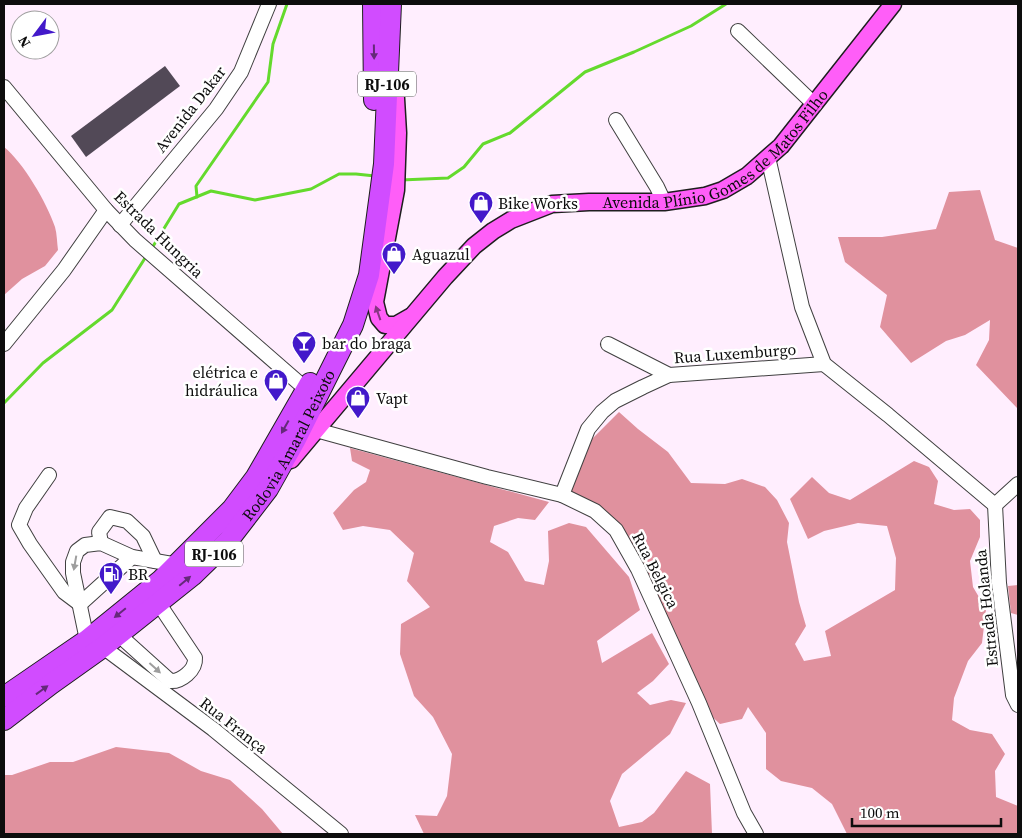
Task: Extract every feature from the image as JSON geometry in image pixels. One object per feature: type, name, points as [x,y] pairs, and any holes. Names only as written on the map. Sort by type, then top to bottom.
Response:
[{"type":"highway","name":"Rodovia Amaral Peixoto","points":[[4,720],[95,644],[178,565],[232,509],[250,485],[307,390],[348,302],[361,250],[384,175],[374,90],[373,4]]},
{"type":"highway","name":"Rodovia Amaral Peixoto","points":[[4,697],[95,644],[119,635],[192,576],[228,541],[268,489],[296,439],[353,325],[369,276],[384,175],[392,4]]},
{"type":"main road","name":"Avenida Plínio Gomes de Matos Filho","points":[[268,489],[446,277],[474,246],[493,231],[511,220],[552,204],[570,202],[664,202],[705,196],[723,190],[747,176],[781,146],[893,4]]},
{"type":"main road","points":[[384,175],[386,250],[376,292],[376,308],[379,318],[389,326],[396,325],[416,313]]},
{"type":"street","name":"Avenida Dakar","points":[[120,225],[216,109],[246,64],[269,4]]},
{"type":"street","points":[[738,31],[815,105]]},
{"type":"street","name":"Estrada Hungria","points":[[4,87],[106,210],[135,240],[307,390]]},
{"type":"street","points":[[616,120],[664,202]]},
{"type":"street","points":[[768,158],[802,308],[824,364],[995,505],[1018,484]]},
{"type":"street","points":[[4,344],[64,270],[106,210]]},
{"type":"street","points":[[608,344],[669,374]]},
{"type":"street","name":"Rua Luxemburgo","points":[[562,495],[588,430],[602,412],[615,401],[669,374],[824,364]]},
{"type":"street","name":"Rua Belgica","points":[[316,430],[562,495],[595,511],[616,530],[642,578],[699,703],[744,813],[756,834]]},
{"type":"street","points":[[49,475],[26,508],[19,525],[64,592],[80,604]]},
{"type":"street","name":"Estrada Holanda","points":[[995,505],[999,583],[1013,695],[1018,705]]},
{"type":"street","points":[[100,543],[99,532],[110,518],[127,521],[143,536],[155,561]]},
{"type":"street","points":[[95,644],[80,604],[73,573],[73,562],[78,552],[85,545],[100,543],[132,557],[178,565]]},
{"type":"street","points":[[80,604],[132,557]]},
{"type":"street","points":[[119,635],[170,681],[178,680],[192,670],[195,664],[194,658],[159,604]]},
{"type":"street","name":"Rua França","points":[[95,644],[213,729],[341,834]]},
{"type":"shaded area","points":[[4,147],[19,162],[40,195],[55,227],[58,250],[45,266],[22,279],[4,295]]},
{"type":"shaded area","points":[[980,190],[995,240],[1018,248],[1017,408],[976,365],[989,340],[990,320],[965,335],[946,341],[911,363],[880,327],[887,295],[845,262],[838,237],[882,237],[936,229],[949,192]]},
{"type":"shaded area","points":[[619,412],[668,452],[691,483],[725,484],[742,479],[765,487],[777,500],[789,523],[787,542],[799,602],[806,626],[795,644],[804,661],[831,656],[825,631],[895,590],[896,558],[887,526],[858,523],[824,531],[808,539],[790,499],[812,477],[829,493],[850,500],[914,461],[929,467],[938,481],[934,504],[954,510],[970,509],[980,520],[980,537],[970,561],[973,587],[986,609],[982,643],[968,661],[954,698],[952,720],[970,730],[992,734],[1005,754],[995,771],[996,797],[1018,806],[1018,834],[847,834],[832,804],[812,788],[781,781],[766,769],[766,733],[748,707],[742,719],[720,724],[705,710],[653,584],[620,531],[569,490],[588,443]]},
{"type":"shaded area","points":[[350,448],[549,502],[535,520],[518,518],[494,526],[490,542],[508,552],[525,581],[544,585],[549,561],[548,531],[569,523],[586,527],[629,577],[640,610],[597,641],[602,663],[652,633],[669,664],[653,681],[637,693],[650,705],[671,700],[686,703],[670,734],[622,774],[610,801],[619,827],[642,822],[654,813],[686,771],[710,784],[712,834],[424,834],[415,815],[437,816],[447,796],[452,754],[433,717],[414,696],[400,654],[401,624],[430,607],[407,581],[414,553],[390,530],[363,526],[343,530],[333,513],[354,490],[366,482],[370,470],[352,461]]},
{"type":"shaded area","points":[[1018,585],[1018,615],[1011,613],[1008,586]]},
{"type":"shaded area","points":[[116,747],[169,753],[201,771],[230,780],[262,809],[283,834],[4,834],[4,775],[12,775],[50,762],[73,762]]},
{"type":"building","points":[[165,66],[180,86],[86,157],[71,136]]},
{"type":"waterway","points":[[197,197],[196,186],[268,82],[273,44],[287,4]]},
{"type":"waterway","points":[[401,180],[448,178],[464,167],[483,144],[510,133],[585,72],[691,26],[726,4]]},
{"type":"waterway","points":[[152,248],[179,204],[211,191],[255,200],[311,189],[339,174],[375,176]]},
{"type":"waterway","points":[[4,403],[43,363],[112,310],[147,255]]},
{"type":"place","name":"Bike Works","points":[[481,224]]},
{"type":"place","name":"Aguazul","points":[[394,275]]},
{"type":"place","name":"bar do braga","points":[[304,364]]},
{"type":"place","name":"elétrica e hidráulica","points":[[276,402]]},
{"type":"place","name":"Vapt","points":[[358,419]]},
{"type":"place","name":"BR","points":[[111,595]]}]
